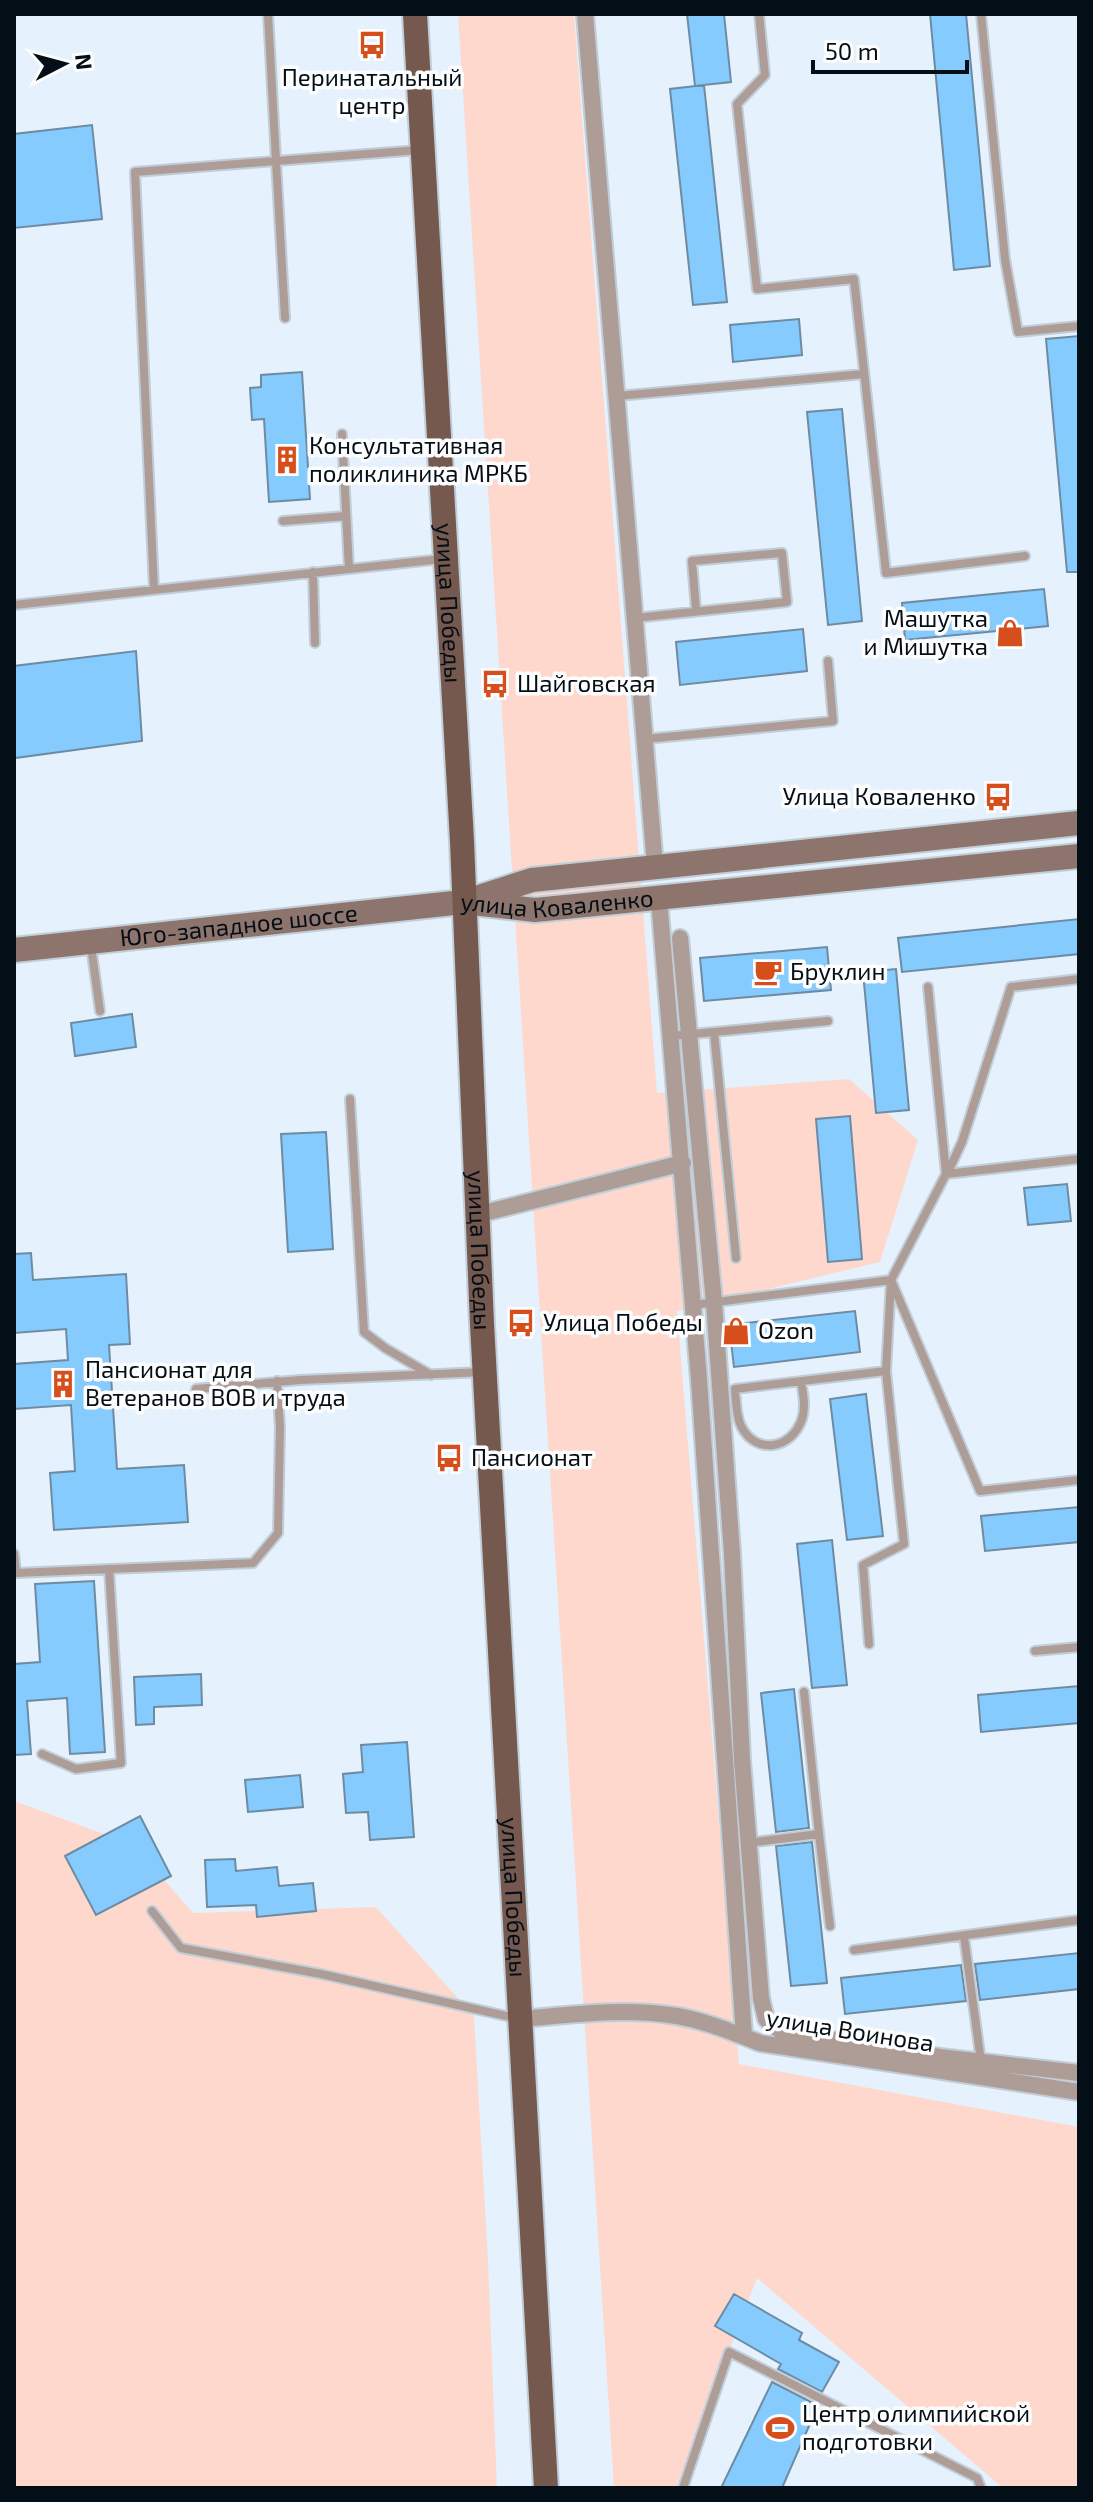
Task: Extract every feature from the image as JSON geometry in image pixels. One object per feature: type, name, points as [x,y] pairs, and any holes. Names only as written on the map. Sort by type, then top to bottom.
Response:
[{"type":"main road","name":"улица Победы","points":[[415,14],[462,841],[484,1372],[546,2488]]},
{"type":"main road","name":"улица Коваленко","points":[[463,902],[532,880],[1079,823]]},
{"type":"main road","name":"улица Коваленко","points":[[463,902],[535,910],[1079,856]]},
{"type":"main road","points":[[655,866],[659,899]]},
{"type":"main road","name":"Юго-западное шоссе","points":[[14,950],[463,902]]},
{"type":"street","points":[[585,14],[655,866]]},
{"type":"street","points":[[659,899],[683,1163],[744,2036]]},
{"type":"street","points":[[680,938],[714,1302],[732,1553],[742,1760],[761,1998],[766,2019],[782,2032],[983,2070],[1079,2073]]},
{"type":"street","points":[[476,1215],[683,1163]]},
{"type":"street","name":"улица Воинова","points":[[520,2019],[607,2013],[671,2015],[760,2043],[983,2070],[1079,2092]]},
{"type":"lane","points":[[268,14],[285,318]]},
{"type":"lane","points":[[759,14],[765,75],[737,104],[757,289],[854,279],[886,573],[1025,556]]},
{"type":"lane","points":[[981,14],[1005,259],[1018,332],[1079,326]]},
{"type":"lane","points":[[154,589],[135,172],[423,150]]},
{"type":"lane","points":[[617,396],[864,374]]},
{"type":"lane","points":[[342,434],[349,569]]},
{"type":"lane","points":[[283,521],[346,516]]},
{"type":"lane","points":[[635,618],[787,602],[782,553],[692,561],[696,610]]},
{"type":"lane","points":[[14,605],[447,559]]},
{"type":"lane","points":[[313,572],[315,643]]},
{"type":"lane","points":[[644,739],[833,721],[828,661]]},
{"type":"lane","points":[[90,941],[100,1011]]},
{"type":"lane","points":[[869,1644],[863,1565],[904,1544],[886,1371],[891,1280],[962,1142],[1011,987],[1079,979]]},
{"type":"lane","points":[[928,987],[946,1174]]},
{"type":"lane","points":[[671,1036],[828,1021]]},
{"type":"lane","points":[[714,1032],[736,1258]]},
{"type":"lane","points":[[350,1099],[364,1332],[431,1375]]},
{"type":"lane","points":[[946,1174],[1079,1159]]},
{"type":"lane","points":[[692,1305],[891,1280]]},
{"type":"lane","points":[[891,1280],[980,1491],[1079,1480]]},
{"type":"lane","points":[[801,1381],[805,1403],[802,1419],[792,1437],[778,1446],[763,1446],[748,1438],[739,1423],[735,1389],[801,1381],[886,1371]]},
{"type":"lane","points":[[196,1389],[277,1381],[484,1372]]},
{"type":"lane","points":[[14,1554],[16,1573],[253,1563],[278,1533],[280,1427],[277,1381]]},
{"type":"lane","points":[[42,1754],[76,1769],[121,1763],[109,1569]]},
{"type":"lane","points":[[1035,1651],[1079,1647]]},
{"type":"lane","points":[[804,1692],[830,1926]]},
{"type":"lane","points":[[731,1845],[819,1834]]},
{"type":"lane","points":[[152,1911],[181,1948],[321,1974],[520,2019]]},
{"type":"lane","points":[[854,1950],[1079,1920]]},
{"type":"lane","points":[[964,1936],[983,2070]]},
{"type":"lane","points":[[683,2488],[729,2352],[977,2478],[981,2488]]},
{"type":"shaded area","points":[[458,14],[574,14],[657,1093],[849,1079],[918,1140],[880,1262],[677,1311],[739,2064],[1079,2127],[1079,2488],[1003,2488],[757,2278],[676,2488],[614,2488]]},
{"type":"shaded area","points":[[14,1801],[134,1845],[193,1913],[376,1907],[474,2016],[497,2488],[14,2488]]},
{"type":"building","points":[[687,14],[724,14],[731,82],[695,86]]},
{"type":"building","points":[[930,14],[966,14],[990,266],[954,270]]},
{"type":"building","points":[[704,85],[727,302],[693,305],[670,89]]},
{"type":"building","points":[[92,125],[102,219],[14,228],[14,134]]},
{"type":"building","points":[[799,319],[802,355],[733,362],[730,325]]},
{"type":"building","points":[[1079,336],[1079,572],[1067,572],[1046,339]]},
{"type":"building","name":"Консультативная поликлиника МРКБ","points":[[302,372],[310,499],[269,502],[264,419],[252,420],[250,388],[261,387],[261,375]]},
{"type":"building","points":[[842,409],[862,621],[828,625],[807,412]]},
{"type":"building","points":[[1044,589],[1048,626],[905,640],[902,603]]},
{"type":"building","points":[[803,629],[807,671],[680,685],[676,642]]},
{"type":"building","points":[[136,651],[142,741],[15,758],[14,666]]},
{"type":"building","points":[[1079,919],[1079,954],[902,972],[898,938]]},
{"type":"building","points":[[827,947],[831,990],[704,1001],[700,958]]},
{"type":"building","points":[[896,969],[909,1110],[876,1113],[863,972]]},
{"type":"building","points":[[132,1014],[136,1047],[75,1056],[71,1023]]},
{"type":"building","points":[[850,1116],[862,1259],[828,1262],[816,1119]]},
{"type":"building","points":[[326,1132],[333,1249],[288,1252],[281,1134]]},
{"type":"building","points":[[1067,1184],[1071,1221],[1028,1225],[1024,1188]]},
{"type":"building","name":"Пансионат для Ветеранов ВОВ и труда","points":[[31,1253],[33,1280],[126,1274],[130,1344],[109,1345],[117,1469],[184,1465],[188,1522],[54,1530],[50,1473],[75,1471],[71,1405],[14,1409],[14,1364],[68,1360],[66,1329],[14,1333],[14,1254]]},
{"type":"building","points":[[855,1311],[860,1352],[734,1367],[729,1325]]},
{"type":"building","points":[[866,1394],[883,1536],[847,1540],[830,1399]]},
{"type":"building","points":[[1079,1507],[1079,1542],[985,1551],[981,1516]]},
{"type":"building","points":[[832,1540],[847,1685],[812,1688],[797,1544]]},
{"type":"building","points":[[94,1581],[105,1752],[70,1754],[67,1698],[27,1701],[31,1754],[14,1755],[14,1664],[40,1662],[35,1584]]},
{"type":"building","points":[[201,1674],[202,1705],[154,1707],[154,1724],[136,1725],[134,1677]]},
{"type":"building","points":[[1079,1686],[1079,1723],[981,1732],[978,1695]]},
{"type":"building","points":[[794,1689],[809,1828],[776,1832],[761,1693]]},
{"type":"building","points":[[407,1742],[414,1837],[370,1840],[368,1812],[346,1813],[343,1774],[363,1772],[361,1745]]},
{"type":"building","points":[[300,1775],[303,1807],[248,1812],[245,1780]]},
{"type":"building","points":[[140,1816],[171,1876],[96,1915],[65,1856]]},
{"type":"building","points":[[812,1842],[827,1983],[791,1986],[776,1846]]},
{"type":"building","points":[[235,1859],[236,1871],[277,1867],[279,1886],[313,1883],[316,1911],[257,1917],[256,1905],[207,1907],[205,1860]]},
{"type":"building","points":[[1079,1953],[1079,1989],[980,2000],[975,1964]]},
{"type":"building","points":[[961,1965],[966,2001],[845,2014],[841,1978]]},
{"type":"building","points":[[734,2294],[802,2333],[799,2340],[839,2362],[822,2392],[778,2369],[781,2364],[715,2326]]},
{"type":"building","points":[[772,2382],[815,2404],[813,2409],[816,2410],[782,2488],[721,2488]]},
{"type":"place","name":"Перинатальный центр","points":[[372,45]]},
{"type":"place","name":"Консультативная поликлиника МРКБ","points":[[287,460]]},
{"type":"place","name":"Машутка и Мишутка","points":[[1010,633]]},
{"type":"place","name":"Шайговская","points":[[495,684]]},
{"type":"place","name":"Улица Коваленко","points":[[998,797]]},
{"type":"place","name":"Бруклин","points":[[768,972]]},
{"type":"place","name":"Улица Победы","points":[[521,1323]]},
{"type":"place","name":"Ozon","points":[[736,1331]]},
{"type":"place","name":"Пансионат для Ветеранов ВОВ и труда","points":[[63,1384]]},
{"type":"place","name":"Пансионат","points":[[449,1458]]},
{"type":"place","name":"Центр олимпийской подготовки","points":[[780,2428]]}]
